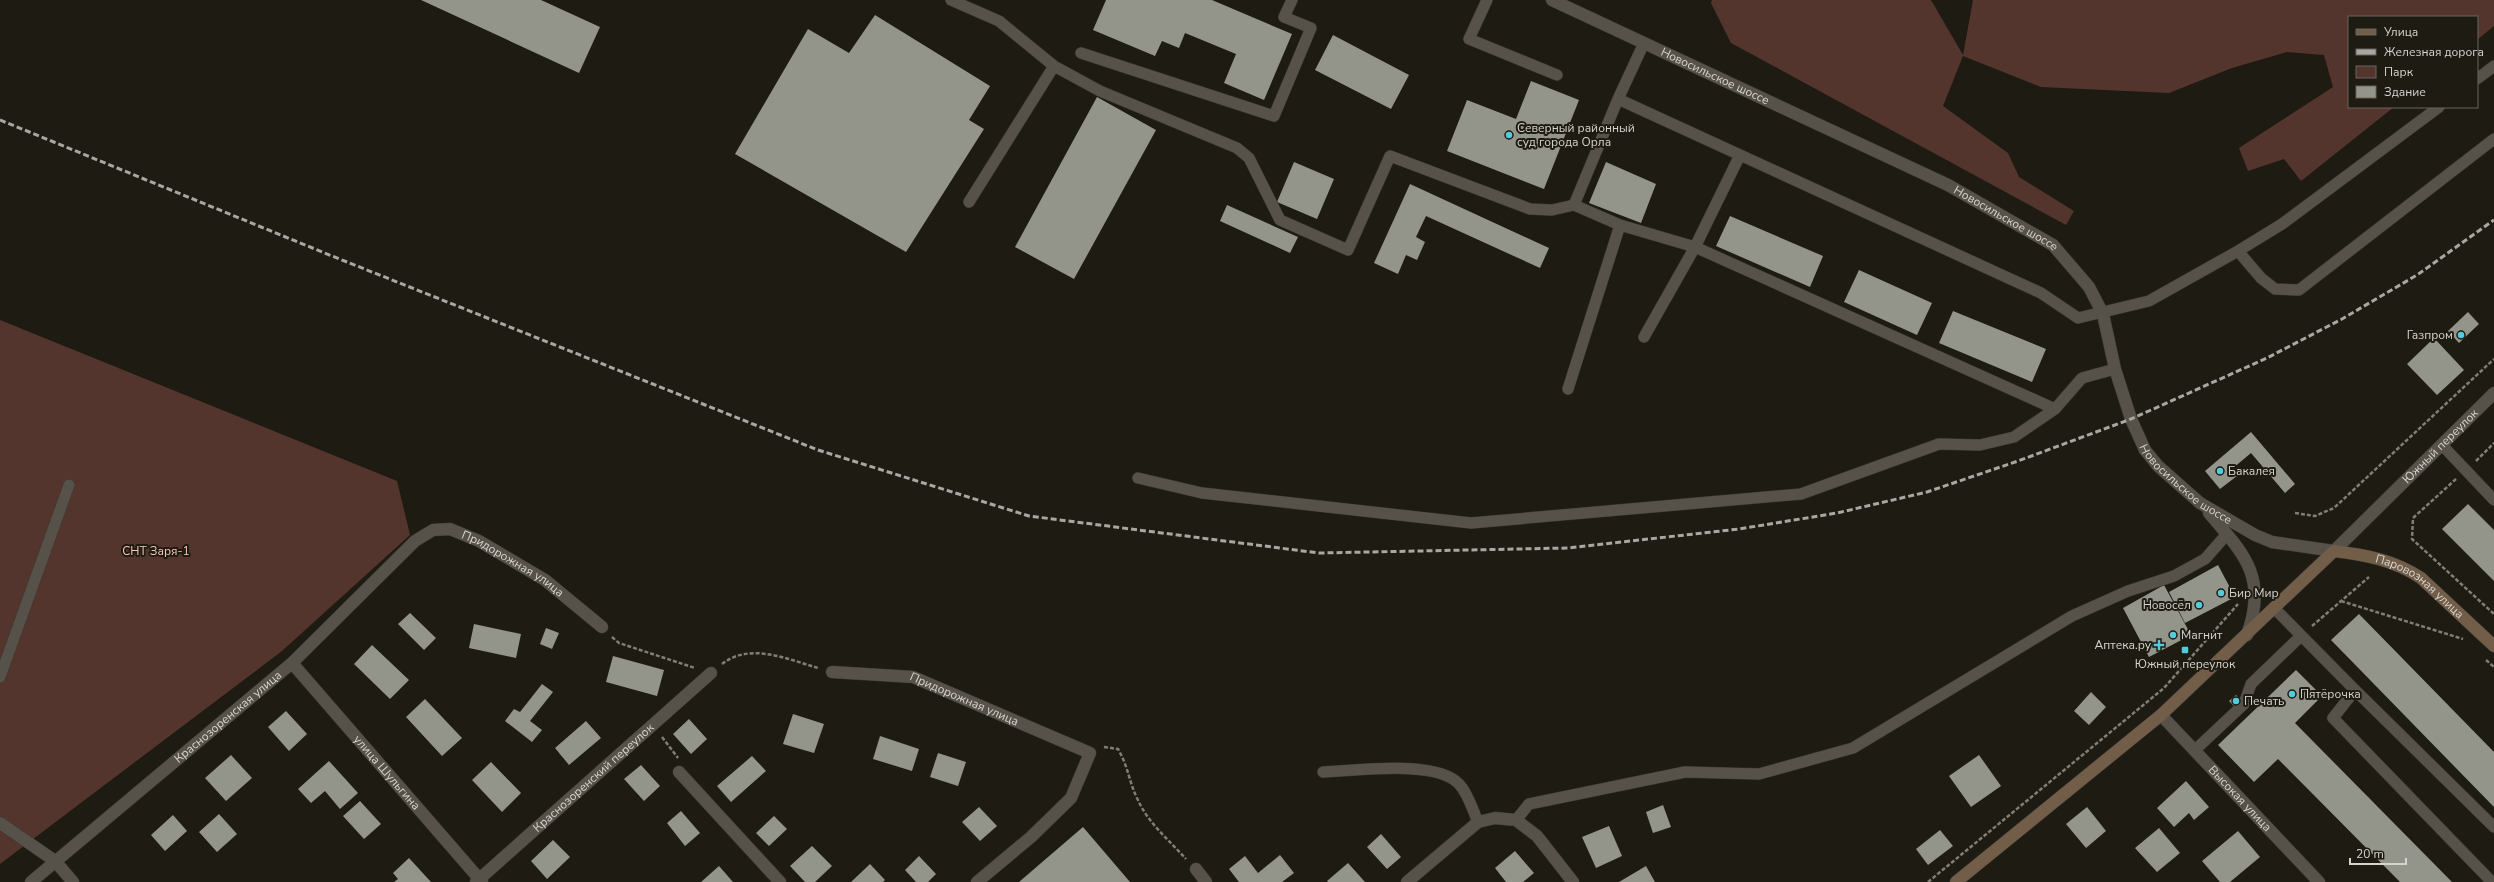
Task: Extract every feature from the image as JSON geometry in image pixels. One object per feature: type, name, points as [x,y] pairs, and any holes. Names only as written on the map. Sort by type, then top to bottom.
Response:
[{"type":"main road","name":"Южный переулок","points":[[1956,882],[2161,715],[2275,609],[2334,551]]},
{"type":"main road","name":"Паровозная улица","points":[[2334,551],[2362,554],[2388,561],[2407,569],[2421,578],[2494,646]]},
{"type":"street","name":"Новосильское шоссе","points":[[1552,0],[1948,185],[2053,245],[2089,287],[2103,314],[2115,369],[2131,419],[2145,450],[2158,466],[2200,503],[2231,522],[2272,542],[2334,551]]},
{"type":"street","name":"Южный переулок","points":[[2334,551],[2494,393]]},
{"type":"street","points":[[2200,503],[2227,534],[2250,566],[2255,586],[2255,608],[2247,635]]},
{"type":"street","name":"Придорожная улица","points":[[415,541],[433,530],[450,529],[479,541],[545,580],[602,626]]},
{"type":"street","name":"Краснозоренская улица","points":[[31,882],[292,663],[415,541]]},
{"type":"street","name":"улица Шульгина","points":[[292,663],[479,881]]},
{"type":"street","name":"Придорожная улица","points":[[832,672],[913,677],[1090,753]]},
{"type":"street","name":"Краснозоренский переулок","points":[[479,881],[654,722],[711,673]]},
{"type":"street","name":"Высокая улица","points":[[2161,715],[2196,750],[2319,882]]},
{"type":"street","points":[[978,882],[1031,837],[1071,798],[1090,753]]},
{"type":"street","points":[[679,772],[780,882]]},
{"type":"street","points":[[1407,882],[1478,822],[1495,818],[1516,820],[1537,836],[1573,882]]},
{"type":"street","points":[[0,823],[55,861],[73,882]]},
{"type":"street","points":[[1196,869],[1206,882]]},
{"type":"lane","points":[[951,0],[999,21],[1054,66],[1100,92],[1237,148],[1249,158],[1280,220],[1348,250],[1390,156],[1530,209],[1552,210],[1574,205],[1620,225],[1695,247],[2055,409]]},
{"type":"lane","points":[[1081,52],[1274,116],[1311,28],[1284,17],[1292,0]]},
{"type":"lane","points":[[1487,0],[1469,39],[1557,75]]},
{"type":"lane","points":[[1574,205],[1618,99],[1644,43]]},
{"type":"lane","points":[[969,202],[1054,66]]},
{"type":"lane","points":[[2478,77],[2494,66]]},
{"type":"lane","points":[[1618,99],[2041,293],[2078,318],[2103,314],[2149,300],[2238,252],[2282,224],[2438,108]]},
{"type":"lane","points":[[2238,252],[2261,278],[2275,289],[2298,290],[2494,139]]},
{"type":"lane","points":[[1644,337],[1695,247],[1740,155]]},
{"type":"lane","points":[[1568,389],[1620,225]]},
{"type":"lane","points":[[1138,478],[1202,493],[1471,522],[1801,494],[1939,444],[1980,445],[2014,437],[2055,409],[2082,378],[2115,369]]},
{"type":"lane","points":[[2442,445],[2494,500]]},
{"type":"lane","points":[[0,677],[69,485]]},
{"type":"lane","points":[[1516,820],[1529,804],[1686,772],[1759,774],[1853,748],[2072,616],[2128,591],[2174,576],[2205,559],[2227,534]]},
{"type":"lane","points":[[2275,609],[2494,827]]},
{"type":"lane","points":[[2196,750],[2244,704],[2251,684],[2301,636]]},
{"type":"lane","points":[[2354,689],[2355,690],[2333,718],[2492,882]]},
{"type":"lane","points":[[1323,772],[1423,768],[1449,774],[1460,785],[1478,822]]},
{"type":"path","points":[[2295,513],[2315,516],[2334,508],[2494,359]]},
{"type":"path","points":[[2413,518],[2412,539],[2494,614]]},
{"type":"path","points":[[2301,636],[2369,577]]},
{"type":"path","points":[[2341,601],[2464,640]]},
{"type":"path","points":[[1928,882],[2164,688],[2239,603]]},
{"type":"path","points":[[2484,658],[2494,667]]},
{"type":"path","points":[[654,722],[660,735],[678,755],[680,764],[679,772]]},
{"type":"path","points":[[1090,753],[1105,747],[1118,749],[1128,765],[1137,800],[1148,818],[1196,869]]},
{"type":"green space","points":[[1712,0],[1931,0],[1963,55],[1973,0],[2494,0],[2494,26],[2478,39],[2478,16],[2348,16],[2348,108],[2393,108],[2301,181],[2284,159],[2248,171],[2239,148],[2333,87],[2324,55],[2287,52],[2232,68],[2169,93],[2041,87],[1963,56],[1943,106],[2008,153],[2019,177],[2074,211],[2066,225],[1731,43],[1711,3]]},
{"type":"green space","name":"СНТ Заря-1","points":[[0,320],[397,481],[410,535],[282,651],[0,864]]},
{"type":"building","points":[[421,0],[541,0],[600,27],[579,73]]},
{"type":"building","points":[[1106,0],[1212,0],[1292,34],[1264,100],[1224,83],[1236,54],[1185,33],[1179,48],[1162,41],[1155,56],[1093,30]]},
{"type":"building","points":[[875,15],[990,86],[969,120],[984,129],[906,252],[735,154],[808,29],[849,53]]},
{"type":"building","points":[[1333,35],[1409,75],[1391,109],[1315,70]]},
{"type":"building","name":"Северный районный суд города Орла","points":[[1531,81],[1579,100],[1544,189],[1447,151],[1467,100],[1516,119]]},
{"type":"building","points":[[1097,97],[1156,130],[1074,279],[1015,247]]},
{"type":"building","points":[[1294,162],[1334,179],[1317,219],[1277,202]]},
{"type":"building","points":[[1606,162],[1656,184],[1641,223],[1589,203]]},
{"type":"building","points":[[1410,184],[1549,248],[1540,268],[1426,216],[1416,237],[1425,242],[1417,260],[1406,255],[1398,274],[1374,263]]},
{"type":"building","points":[[1227,205],[1298,237],[1290,253],[1220,221]]},
{"type":"building","points":[[1730,216],[1823,256],[1810,287],[1716,246]]},
{"type":"building","points":[[1859,270],[1932,303],[1917,335],[1844,302]]},
{"type":"building","points":[[1953,311],[2046,349],[2032,382],[1939,343]]},
{"type":"building","points":[[2468,312],[2479,324],[2459,343],[2448,331]]},
{"type":"building","points":[[2434,338],[2464,370],[2437,395],[2407,364]]},
{"type":"building","points":[[2251,432],[2295,484],[2285,493],[2251,453],[2232,469],[2237,476],[2220,489],[2205,471]]},
{"type":"building","points":[[2468,504],[2494,530],[2494,581],[2442,529]]},
{"type":"building","points":[[2218,565],[2235,597],[2185,623],[2169,592]]},
{"type":"building","points":[[2164,585],[2191,635],[2149,657],[2123,608]]},
{"type":"building","points":[[410,613],[436,638],[424,650],[398,624]]},
{"type":"building","points":[[2359,614],[2494,752],[2494,807],[2331,640]]},
{"type":"building","points":[[474,624],[521,634],[516,658],[469,648]]},
{"type":"building","points":[[546,628],[559,633],[552,649],[540,644]]},
{"type":"building","points":[[372,645],[409,680],[390,699],[354,664]]},
{"type":"building","points":[[613,656],[664,670],[657,696],[606,682]]},
{"type":"building","points":[[2296,670],[2322,696],[2295,723],[2452,882],[2400,882],[2278,759],[2254,782],[2218,745]]},
{"type":"building","points":[[542,684],[553,692],[530,721],[542,730],[532,742],[505,721],[514,709],[520,712]]},
{"type":"building","points":[[2091,692],[2106,707],[2089,725],[2074,711]]},
{"type":"building","name":"Печать","points":[[2236,695],[2242,701],[2235,707],[2229,701]]},
{"type":"building","points":[[425,699],[462,738],[442,756],[406,717]]},
{"type":"building","points":[[286,711],[307,734],[289,751],[268,727]]},
{"type":"building","points":[[793,714],[824,724],[814,753],[783,744]]},
{"type":"building","points":[[689,719],[707,739],[691,754],[673,734]]},
{"type":"building","points":[[586,721],[601,738],[569,765],[555,748]]},
{"type":"building","points":[[880,736],[919,749],[912,771],[873,759]]},
{"type":"building","points":[[938,753],[966,762],[958,786],[930,777]]},
{"type":"building","points":[[231,755],[252,778],[226,801],[205,778]]},
{"type":"building","points":[[1979,755],[2001,786],[1971,807],[1949,776]]},
{"type":"building","points":[[752,756],[766,771],[731,802],[717,786]]},
{"type":"building","points":[[329,761],[358,793],[340,809],[325,791],[311,803],[298,789]]},
{"type":"building","points":[[491,762],[521,793],[502,812],[472,780]]},
{"type":"building","points":[[641,765],[660,786],[644,801],[624,779]]},
{"type":"building","points":[[2186,781],[2209,807],[2194,820],[2189,813],[2174,827],[2157,808]]},
{"type":"building","points":[[360,801],[381,824],[364,839],[343,816]]},
{"type":"building","points":[[1663,805],[1671,827],[1653,833],[1646,812]]},
{"type":"building","points":[[979,807],[997,826],[980,841],[962,822]]},
{"type":"building","points":[[2087,807],[2106,831],[2086,848],[2066,824]]},
{"type":"building","points":[[681,811],[700,833],[685,846],[667,823]]},
{"type":"building","points":[[219,814],[237,834],[217,852],[199,832]]},
{"type":"building","points":[[173,815],[187,831],[165,851],[151,835]]},
{"type":"building","points":[[774,816],[787,829],[769,846],[756,833]]},
{"type":"building","points":[[1609,826],[1622,856],[1596,868],[1582,837]]},
{"type":"building","points":[[1083,827],[1130,882],[1019,882]]},
{"type":"building","points":[[2159,828],[2180,853],[2157,872],[2135,848]]},
{"type":"building","points":[[1940,830],[1953,846],[1928,865],[1916,849]]},
{"type":"building","points":[[2238,831],[2260,857],[2230,882],[2220,882],[2202,861]]},
{"type":"building","points":[[1381,834],[1401,857],[1387,869],[1367,847]]},
{"type":"building","points":[[553,840],[570,857],[547,879],[531,861]]},
{"type":"building","points":[[812,846],[832,866],[815,882],[805,882],[790,866]]},
{"type":"building","points":[[1515,851],[1534,873],[1523,882],[1506,882],[1495,868]]},
{"type":"building","points":[[1280,855],[1294,873],[1282,882],[1239,882],[1229,869],[1245,856],[1258,873]]},
{"type":"building","points":[[919,856],[936,874],[928,882],[916,882],[905,870]]},
{"type":"building","points":[[409,858],[431,882],[394,882],[398,879],[393,873]]},
{"type":"building","points":[[1348,863],[1365,882],[1327,881]]},
{"type":"building","points":[[870,864],[885,880],[883,882],[851,882]]},
{"type":"building","points":[[719,866],[733,882],[701,882]]},
{"type":"building","points":[[1646,866],[1655,882],[1619,882]]},
{"type":"railway","points":[[0,120],[332,256],[818,450],[1029,516],[1319,553],[1568,548],[1739,529],[1837,513],[1927,492],[2018,461],[2131,419],[2267,358],[2342,319],[2417,275],[2494,220]]},
{"type":"place","name":"Северный районный суд города Орла","points":[[1509,135]]},
{"type":"place","name":"Газпром","points":[[2461,335]]},
{"type":"place","name":"Бакалея","points":[[2220,471]]},
{"type":"place","name":"Бир Мир","points":[[2221,593]]},
{"type":"place","name":"Новосёл","points":[[2199,605]]},
{"type":"place","name":"Магнит","points":[[2173,635]]},
{"type":"place","name":"Аптека.ру","points":[[2159,645]]},
{"type":"place","name":"Южный переулок","points":[[2185,650]]},
{"type":"place","name":"Пятёрочка","points":[[2292,694]]},
{"type":"place","name":"Печать","points":[[2236,701]]}]
